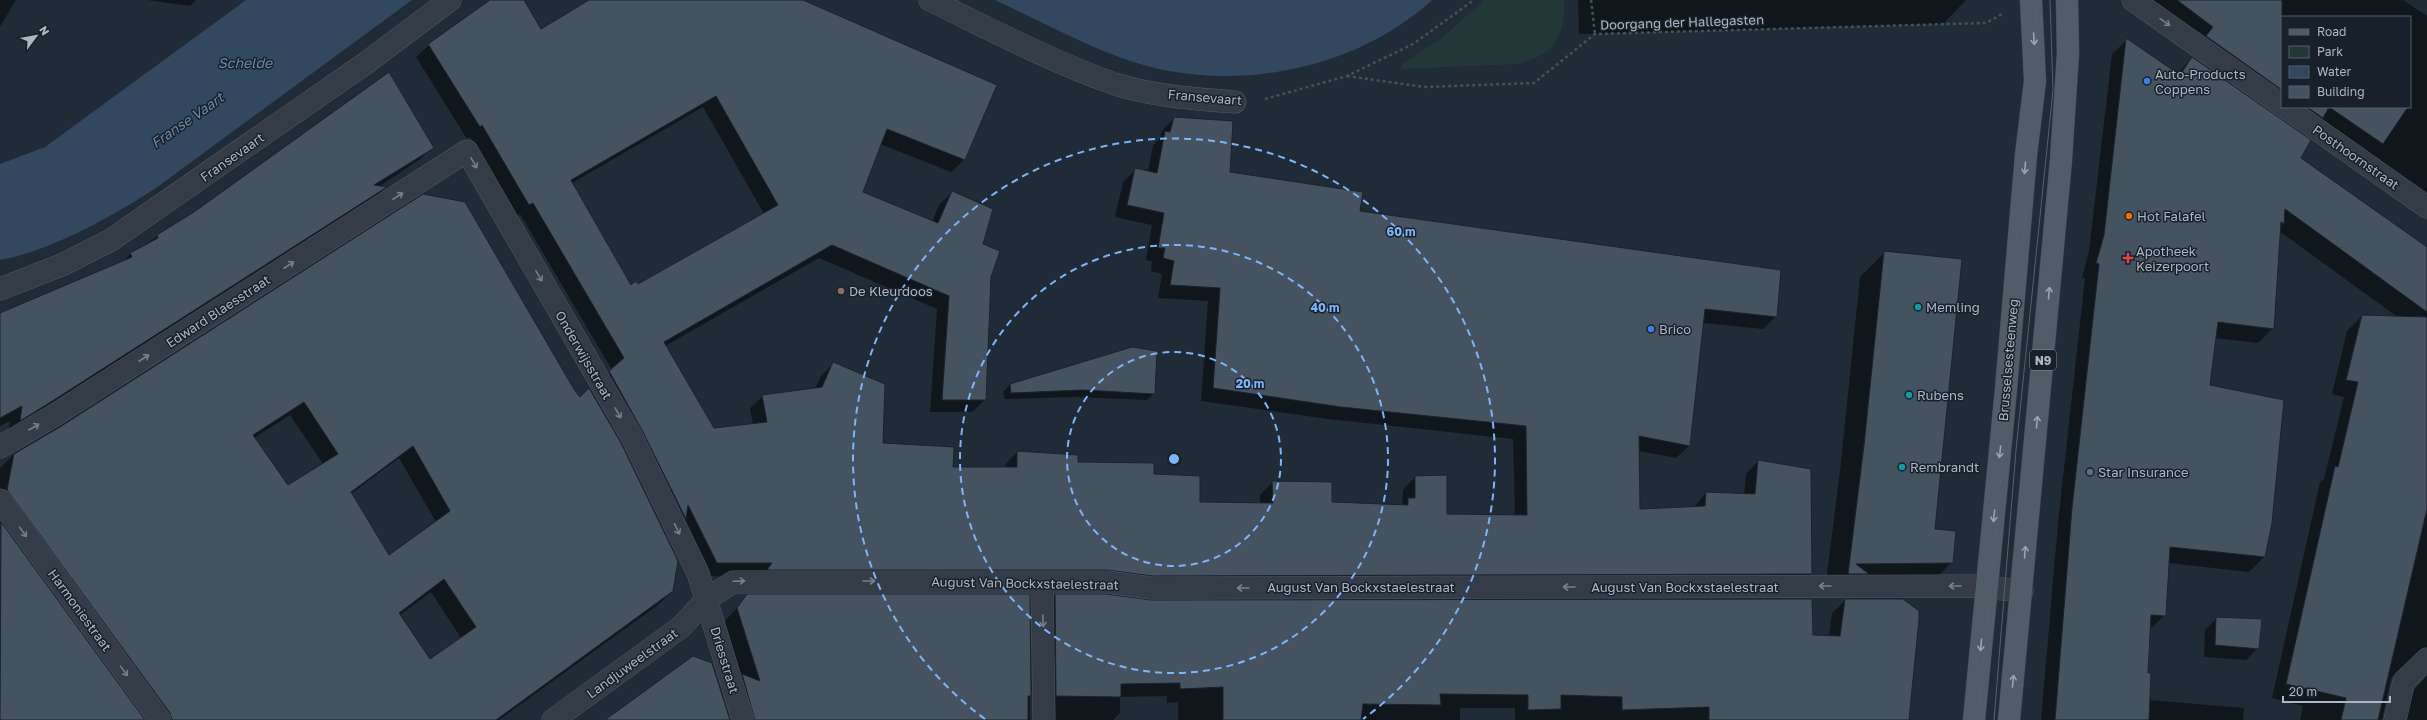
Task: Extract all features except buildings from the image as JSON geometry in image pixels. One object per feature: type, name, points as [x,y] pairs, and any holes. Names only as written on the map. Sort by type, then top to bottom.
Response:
[{"type":"main road","name":"Brusselsesteenweg","points":[[1974,720],[2026,155],[2035,82],[2031,0]]},
{"type":"main road","name":"N9","points":[[2009,720],[2061,160],[2068,53],[2067,0]]},
{"type":"street","name":"Fransevaart","points":[[0,289],[64,264],[111,240],[366,63],[450,0]]},
{"type":"street","name":"Fransevaart","points":[[930,0],[1023,45],[1116,84],[1184,98],[1235,102]]},
{"type":"street","points":[[2133,0],[2281,104]]},
{"type":"street","name":"Posthoornstraat","points":[[2286,108],[2427,207]]},
{"type":"street","name":"Onderwijsstraat","points":[[435,172],[467,151],[632,438],[698,573],[706,600]]},
{"type":"street","name":"Edward Blaesstraat","points":[[0,447],[52,416],[435,172]]},
{"type":"street","name":"Harmoniestraat","points":[[0,500],[160,720]]},
{"type":"street","name":"August Van Bockxstaelestraat","points":[[706,600],[733,582],[1108,582],[1151,588],[1987,588],[2022,591]]},
{"type":"street","points":[[1042,582],[1044,720]]},
{"type":"street","name":"Landjuweelstraat","points":[[553,720],[681,627],[706,600]]},
{"type":"street","name":"Driesstraat","points":[[706,600],[743,720]]},
{"type":"street","points":[[2395,720],[2404,681],[2427,659]]},
{"type":"path","name":"Fransevaart","points":[[1235,102],[1257,101],[1347,76],[1413,44],[1474,0]]},
{"type":"path","points":[[1591,0],[1595,34]]},
{"type":"path","name":"Doorgang der Hallegasten","points":[[1347,76],[1424,87],[1534,83],[1595,34],[1986,23],[2031,0]]},
{"type":"path","points":[[366,63],[435,172]]},
{"type":"path","points":[[141,220],[203,320]]},
{"type":"green space","points":[[1484,0],[1564,0],[1563,24],[1560,34],[1549,49],[1541,55],[1518,64],[1402,69],[1402,64],[1443,37]]},
{"type":"water","name":"Schelde","points":[[246,0],[412,0],[139,199],[101,221],[60,241],[40,249],[0,260],[0,164],[45,147]]},
{"type":"water","points":[[995,0],[1432,0],[1400,25],[1364,46],[1324,61],[1283,71],[1241,76],[1199,75],[1158,69],[1119,57],[1072,37]]},
{"type":"tram line","points":[[1978,720],[2038,82],[2035,0]]},
{"type":"tram line","points":[[1994,720],[2016,450],[2053,90],[2050,0]]},
{"type":"place","name":"Auto-Products Coppens","points":[[2147,81]]},
{"type":"place","name":"Hot Falafel","points":[[2129,216]]},
{"type":"place","name":"Apotheek Keizerpoort","points":[[2128,258]]},
{"type":"place","name":"De Kleurdoos","points":[[841,291]]},
{"type":"place","name":"Memling","points":[[1918,307]]},
{"type":"place","name":"Brico","points":[[1651,329]]},
{"type":"place","name":"Rubens","points":[[1909,395]]},
{"type":"place","name":"Rembrandt","points":[[1902,467]]},
{"type":"place","name":"Star Insurance","points":[[2090,472]]},
{"type":"water label","name":"Franse Vaart","points":[[187,120]]}]
